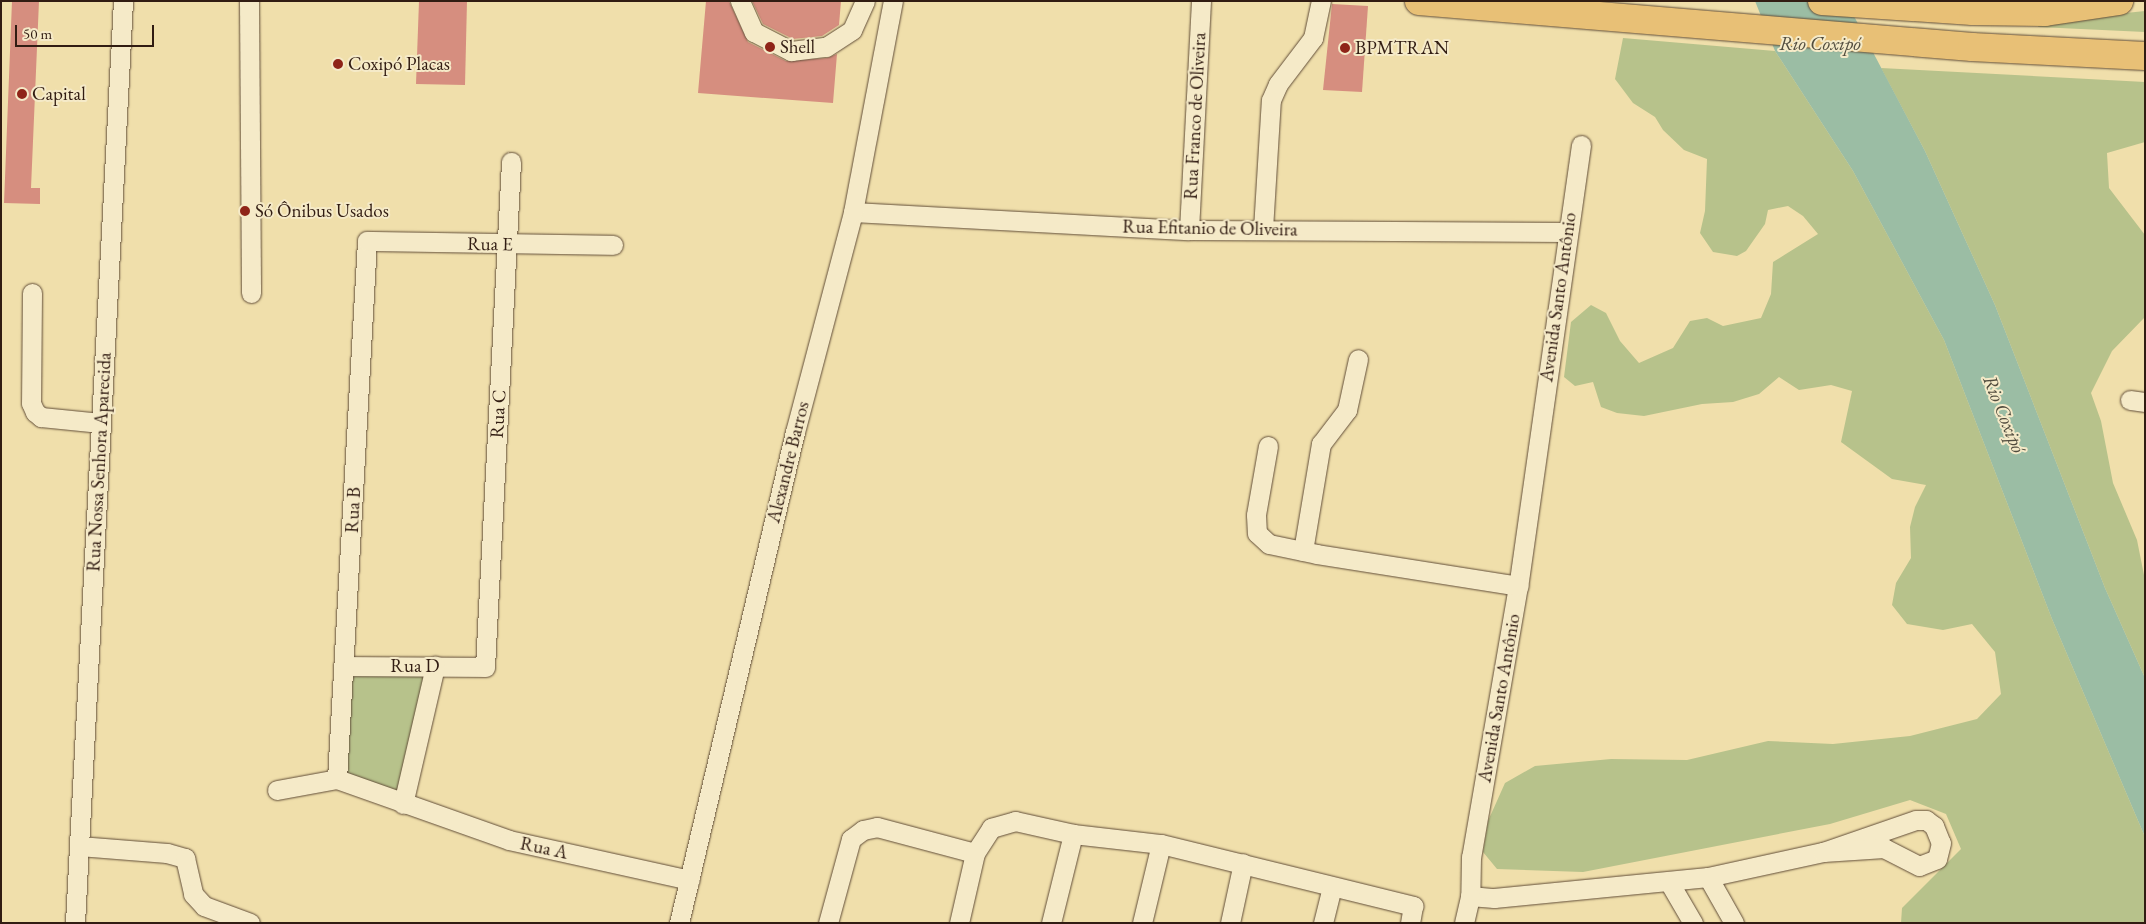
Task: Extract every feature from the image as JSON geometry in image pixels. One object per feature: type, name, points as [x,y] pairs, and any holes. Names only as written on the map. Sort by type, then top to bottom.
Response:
[{"type":"highway","points":[[1419,1],[1972,47],[2145,56]]},
{"type":"highway","points":[[1822,1],[1973,11],[2045,12],[2119,1]]},
{"type":"street","name":"Rua Nossa Senhora Aparecida","points":[[75,923],[123,1]]},
{"type":"street","points":[[249,1],[251,293]]},
{"type":"street","points":[[740,1],[754,32],[791,51],[826,48],[852,30],[865,1]]},
{"type":"street","name":"Alexandre Barros","points":[[679,923],[794,432],[853,212],[893,1]]},
{"type":"street","name":"Rua Franco de Oliveira","points":[[1188,230],[1201,1]]},
{"type":"street","points":[[1263,230],[1271,100],[1278,84],[1313,38],[1321,1]]},
{"type":"street","name":"Avenida Santo Antônio","points":[[1464,923],[1470,896],[1471,857],[1518,586],[1567,232],[1581,145]]},
{"type":"street","name":"Rua C","points":[[484,667],[511,162]]},
{"type":"street","name":"Rua Efitanio de Oliveira","points":[[853,212],[1188,230],[1567,232]]},
{"type":"street","name":"Rua E","points":[[367,241],[613,245]]},
{"type":"street","name":"Rua B","points":[[337,780],[346,666],[367,241]]},
{"type":"street","points":[[32,293],[31,403],[35,412],[41,417],[101,423]]},
{"type":"street","points":[[1302,551],[1321,444],[1347,410],[1358,359]]},
{"type":"street","points":[[1268,446],[1256,515],[1257,533],[1270,544],[1302,551],[1518,586]]},
{"type":"street","name":"Rua D","points":[[346,666],[484,667]]},
{"type":"street","points":[[403,804],[435,666]]},
{"type":"street","name":"Rua A","points":[[276,790],[337,780],[509,840],[690,880]]},
{"type":"street","points":[[1470,896],[1494,898],[1708,877],[1823,852],[1916,820],[1926,820],[1934,826],[1941,842],[1936,859],[1919,866],[1884,848],[1823,852]]},
{"type":"street","points":[[959,923],[975,853],[991,828],[1015,821],[1073,834],[1160,844],[1243,863],[1332,888],[1413,906],[1410,923]]},
{"type":"street","points":[[828,923],[851,838],[863,830],[877,826],[975,853]]},
{"type":"street","points":[[1051,923],[1073,834]]},
{"type":"street","points":[[1142,923],[1160,844]]},
{"type":"street","points":[[79,846],[167,853],[185,858],[193,894],[204,906],[250,923]]},
{"type":"street","points":[[1230,923],[1243,863]]},
{"type":"street","points":[[1708,877],[1734,923]]},
{"type":"street","points":[[1669,882],[1693,923]]},
{"type":"street","points":[[1323,923],[1332,888]]},
{"type":"shaded area","points":[[2145,11],[2145,32],[2038,27],[2040,22]]},
{"type":"shaded area","points":[[1623,38],[1775,51],[1853,171],[1944,340],[2052,619],[2145,837],[2145,923],[1901,923],[1902,908],[1961,849],[1946,814],[1910,800],[1830,824],[1583,872],[1497,869],[1483,852],[1488,821],[1505,783],[1535,766],[1611,759],[1687,760],[1768,741],[1833,744],[1910,736],[1977,719],[2001,694],[1995,652],[1972,624],[1943,630],[1907,624],[1892,605],[1896,583],[1911,558],[1910,527],[1915,507],[1926,485],[1892,479],[1841,442],[1852,391],[1831,385],[1799,390],[1779,377],[1759,394],[1733,402],[1702,404],[1644,416],[1617,413],[1601,407],[1593,382],[1575,386],[1564,377],[1571,322],[1591,305],[1606,313],[1620,341],[1639,363],[1673,348],[1690,321],[1707,318],[1723,326],[1761,318],[1771,294],[1773,262],[1818,234],[1803,216],[1788,206],[1768,210],[1765,224],[1746,251],[1737,256],[1713,252],[1700,233],[1705,211],[1707,159],[1684,150],[1663,130],[1655,117],[1633,103],[1615,79]]},
{"type":"shaded area","points":[[1881,68],[2145,82],[2145,142],[2107,153],[2109,188],[2145,235],[2145,317],[2112,351],[2091,393],[2101,421],[2113,483],[2137,540],[2145,580],[2145,678],[2105,588],[1995,305],[1925,151]]},
{"type":"shaded area","points":[[430,671],[401,797],[342,777],[353,672]]},
{"type":"water","name":"Rio Coxipó","points":[[1755,1],[1846,1],[1925,151],[1995,305],[2105,588],[2145,678],[2145,837],[2052,619],[1944,340],[1853,171],[1775,51]]},
{"type":"building","name":"Capital","points":[[12,1],[39,1],[31,188],[40,188],[40,204],[4,203]]},
{"type":"building","points":[[419,1],[467,1],[465,85],[416,84]]},
{"type":"building","points":[[706,1],[729,1],[748,42],[786,61],[827,58],[837,54],[833,103],[698,93]]},
{"type":"building","points":[[752,1],[841,1],[839,25],[822,36],[793,39],[763,24]]},
{"type":"building","name":"BPMTRAN","points":[[1332,4],[1368,6],[1362,92],[1323,90]]},
{"type":"place","name":"Shell","points":[[770,47]]},
{"type":"place","name":"BPMTRAN","points":[[1345,48]]},
{"type":"place","name":"Coxipó Placas","points":[[338,64]]},
{"type":"place","name":"Capital","points":[[22,94]]},
{"type":"place","name":"Só Ônibus Usados","points":[[245,211]]}]
